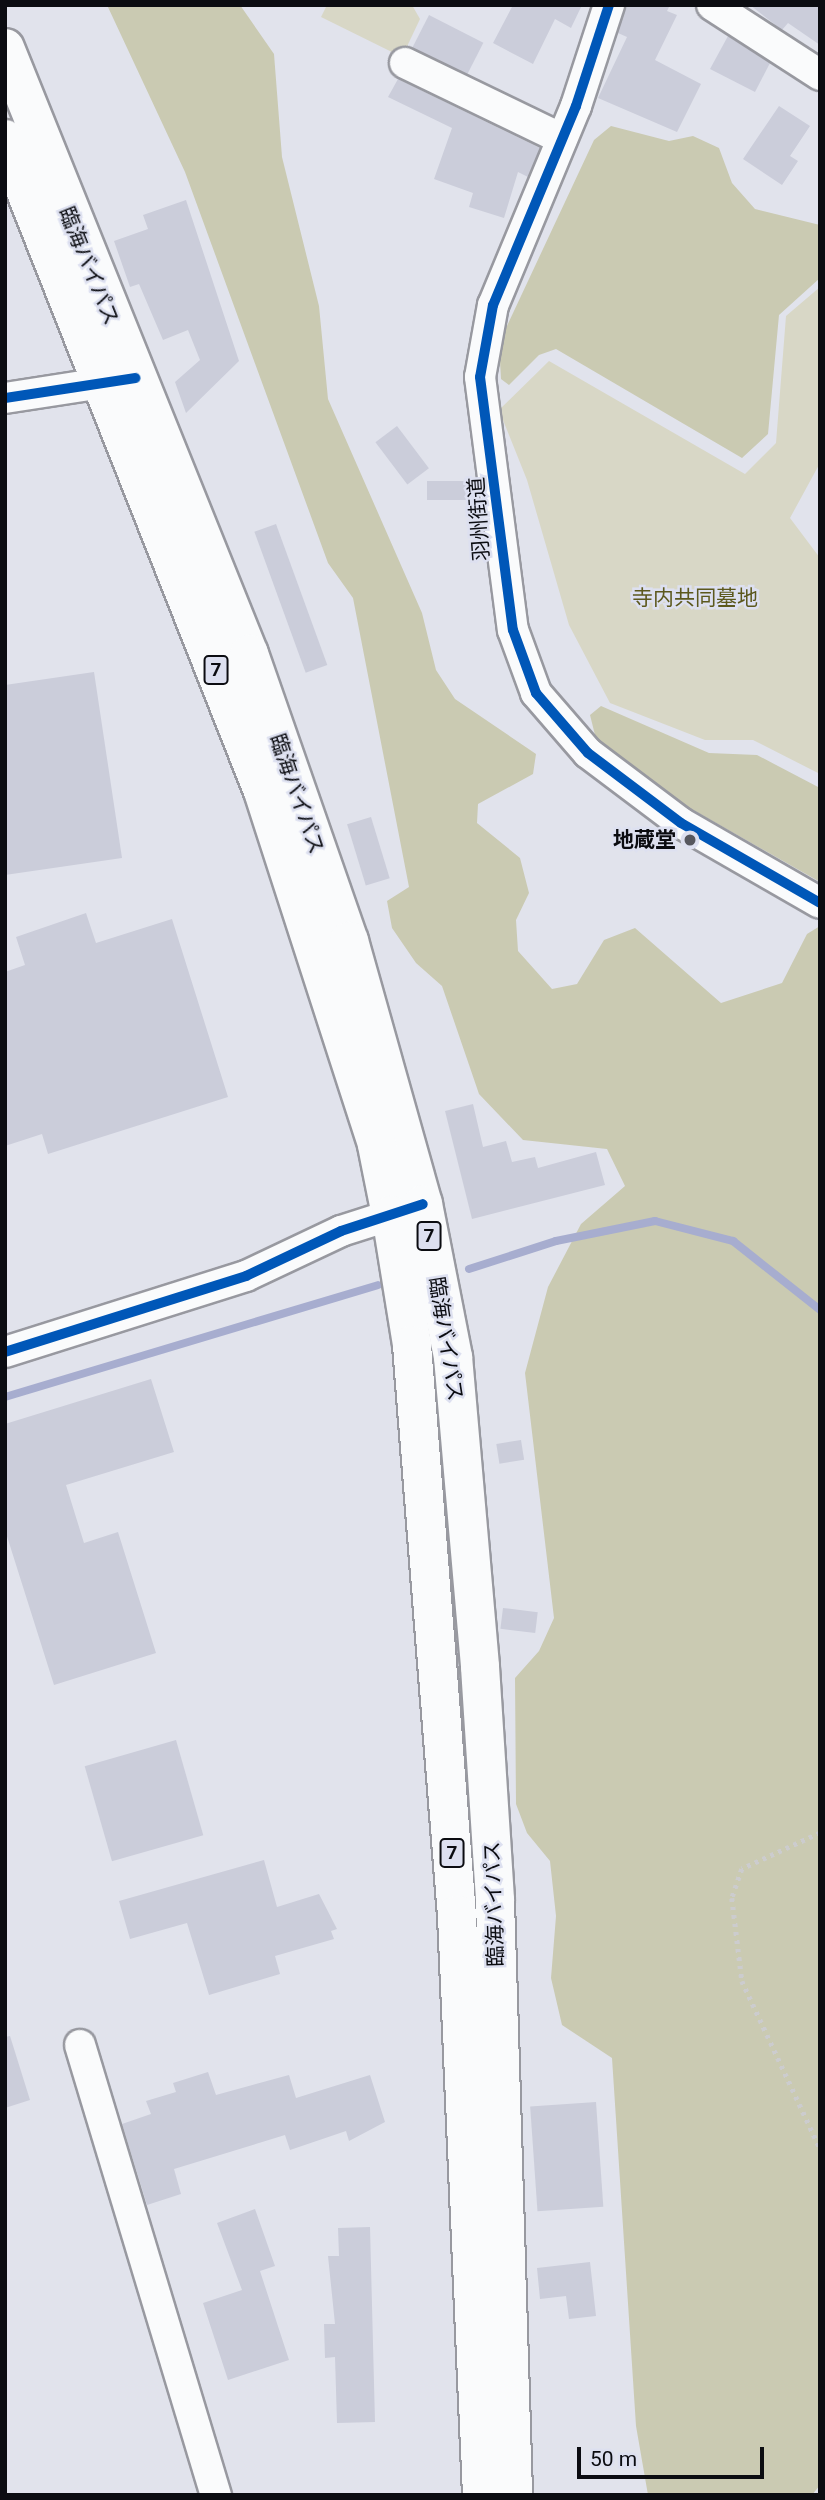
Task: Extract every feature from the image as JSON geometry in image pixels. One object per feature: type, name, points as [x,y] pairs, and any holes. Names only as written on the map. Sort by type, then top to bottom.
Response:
[{"type":"highway","name":"臨海バイパス","points":[[5,48],[119,380]]},
{"type":"highway","name":"臨海バイパス","points":[[5,139],[249,654],[349,941],[407,1209],[453,1357],[480,1667],[495,1901],[513,2495]]},
{"type":"highway","name":"臨海バイパス","points":[[407,1209],[412,1345],[457,1915],[482,2495]]},
{"type":"street","name":"羽州街道","points":[[609,5],[562,139],[493,305],[480,377],[513,631],[536,693],[588,753],[681,823],[820,903]]},
{"type":"street","points":[[727,10],[820,75]]},
{"type":"street","points":[[405,63],[562,139]]},
{"type":"street","points":[[5,398],[119,380]]},
{"type":"street","points":[[5,1352],[246,1276],[407,1209]]},
{"type":"street","points":[[80,2045],[216,2495]]},
{"type":"path","points":[[820,1833],[742,1869],[732,1898],[742,1981],[820,2148]]},
{"type":"green space","points":[[107,5],[240,5],[274,54],[282,157],[319,306],[328,399],[422,613],[436,670],[455,699],[536,754],[533,774],[478,804],[477,823],[520,858],[529,893],[516,920],[518,951],[552,989],[577,984],[604,940],[635,928],[721,1003],[782,983],[807,934],[820,926],[820,2485],[812,2495],[648,2495],[636,2426],[612,2058],[562,2025],[551,1978],[556,1916],[550,1861],[527,1833],[516,1804],[515,1678],[539,1651],[554,1618],[525,1373],[548,1287],[581,1224],[625,1186],[607,1149],[523,1140],[479,1094],[442,986],[416,963],[392,928],[387,901],[409,887],[353,598],[328,563],[185,172]]},
{"type":"green space","points":[[327,5],[412,5],[420,19],[402,57],[321,17]]},
{"type":"green space","points":[[611,126],[669,141],[693,136],[719,148],[732,183],[755,209],[820,225],[820,278],[779,315],[768,434],[742,458],[556,349],[539,355],[509,385],[501,379],[499,343],[594,140]]},
{"type":"green space","name":"寺内共同墓地","points":[[820,287],[820,463],[790,518],[820,558],[820,774],[753,740],[705,740],[610,703],[569,625],[527,480],[499,410],[549,361],[745,474],[776,443],[786,316]]},
{"type":"green space","points":[[601,706],[709,753],[757,755],[820,788],[820,882],[621,769],[595,735],[590,715]]},
{"type":"building","points":[[513,5],[582,5],[571,28],[555,19],[533,64],[493,43]]},
{"type":"building","points":[[626,5],[670,5],[667,11],[677,15],[655,60],[701,84],[677,132],[598,98],[627,37],[618,33]]},
{"type":"building","points":[[750,5],[820,5],[820,45],[788,23],[782,30]]},
{"type":"building","points":[[429,15],[483,43],[467,76],[412,48]]},
{"type":"building","points":[[728,36],[770,63],[755,92],[710,69]]},
{"type":"building","points":[[398,79],[540,148],[528,177],[518,172],[504,218],[469,207],[473,193],[434,179],[452,128],[388,97]]},
{"type":"building","points":[[779,106],[810,126],[790,156],[798,161],[782,185],[743,159]]},
{"type":"building","points":[[186,200],[239,361],[186,413],[175,382],[200,360],[188,330],[163,340],[139,284],[130,287],[114,241],[148,229],[143,215]]},
{"type":"building","points":[[397,426],[429,468],[407,485],[375,442]]},
{"type":"building","points":[[427,481],[476,481],[476,500],[427,500]]},
{"type":"building","points":[[276,524],[327,665],[306,673],[254,532]]},
{"type":"building","points":[[94,672],[122,858],[5,875],[5,685]]},
{"type":"building","points":[[371,817],[390,878],[366,886],[347,824]]},
{"type":"building","points":[[86,913],[96,943],[172,919],[228,1097],[48,1154],[42,1134],[5,1146],[5,972],[25,965],[16,937]]},
{"type":"building","points":[[473,1104],[483,1147],[506,1141],[512,1162],[535,1157],[538,1168],[596,1152],[605,1185],[472,1219],[445,1111]]},
{"type":"building","points":[[151,1379],[174,1452],[66,1485],[84,1543],[118,1532],[156,1653],[54,1685],[5,1530],[5,1424]]},
{"type":"building","points":[[521,1440],[524,1460],[499,1464],[496,1444]]},
{"type":"building","points":[[503,1608],[538,1612],[535,1633],[500,1629]]},
{"type":"building","points":[[176,1740],[203,1835],[112,1861],[85,1766]]},
{"type":"building","points":[[264,1860],[277,1907],[319,1894],[337,1929],[331,1931],[334,1939],[275,1956],[280,1974],[209,1995],[187,1923],[130,1939],[119,1901]]},
{"type":"building","points":[[10,2036],[30,2100],[5,2108],[5,2037]]},
{"type":"building","points":[[208,2072],[216,2095],[289,2075],[296,2098],[370,2075],[385,2122],[349,2141],[346,2131],[290,2150],[285,2135],[174,2169],[181,2194],[147,2205],[122,2124],[151,2114],[146,2101],[176,2092],[173,2083]]},
{"type":"building","points":[[596,2102],[603,2207],[537,2211],[530,2107]]},
{"type":"building","points":[[255,2209],[275,2266],[260,2271],[289,2360],[228,2380],[203,2303],[242,2290],[217,2223]]},
{"type":"building","points":[[370,2227],[375,2422],[337,2423],[335,2357],[325,2358],[324,2324],[335,2324],[328,2256],[339,2256],[338,2228]]},
{"type":"building","points":[[590,2262],[596,2316],[569,2319],[566,2296],[540,2299],[537,2268]]},
{"type":"waterway","points":[[469,1269],[556,1241],[655,1221],[733,1241],[820,1310]]},
{"type":"waterway","points":[[5,1397],[378,1285]]},
{"type":"cycle path","points":[[609,5],[576,106],[493,305],[480,377],[513,630],[536,693],[588,753],[681,823],[820,903]]},
{"type":"cycle path","points":[[5,398],[135,378]]},
{"type":"cycle path","points":[[5,1352],[246,1276],[341,1231],[423,1204]]},
{"type":"place","name":"地蔵堂","points":[[690,840]]}]
